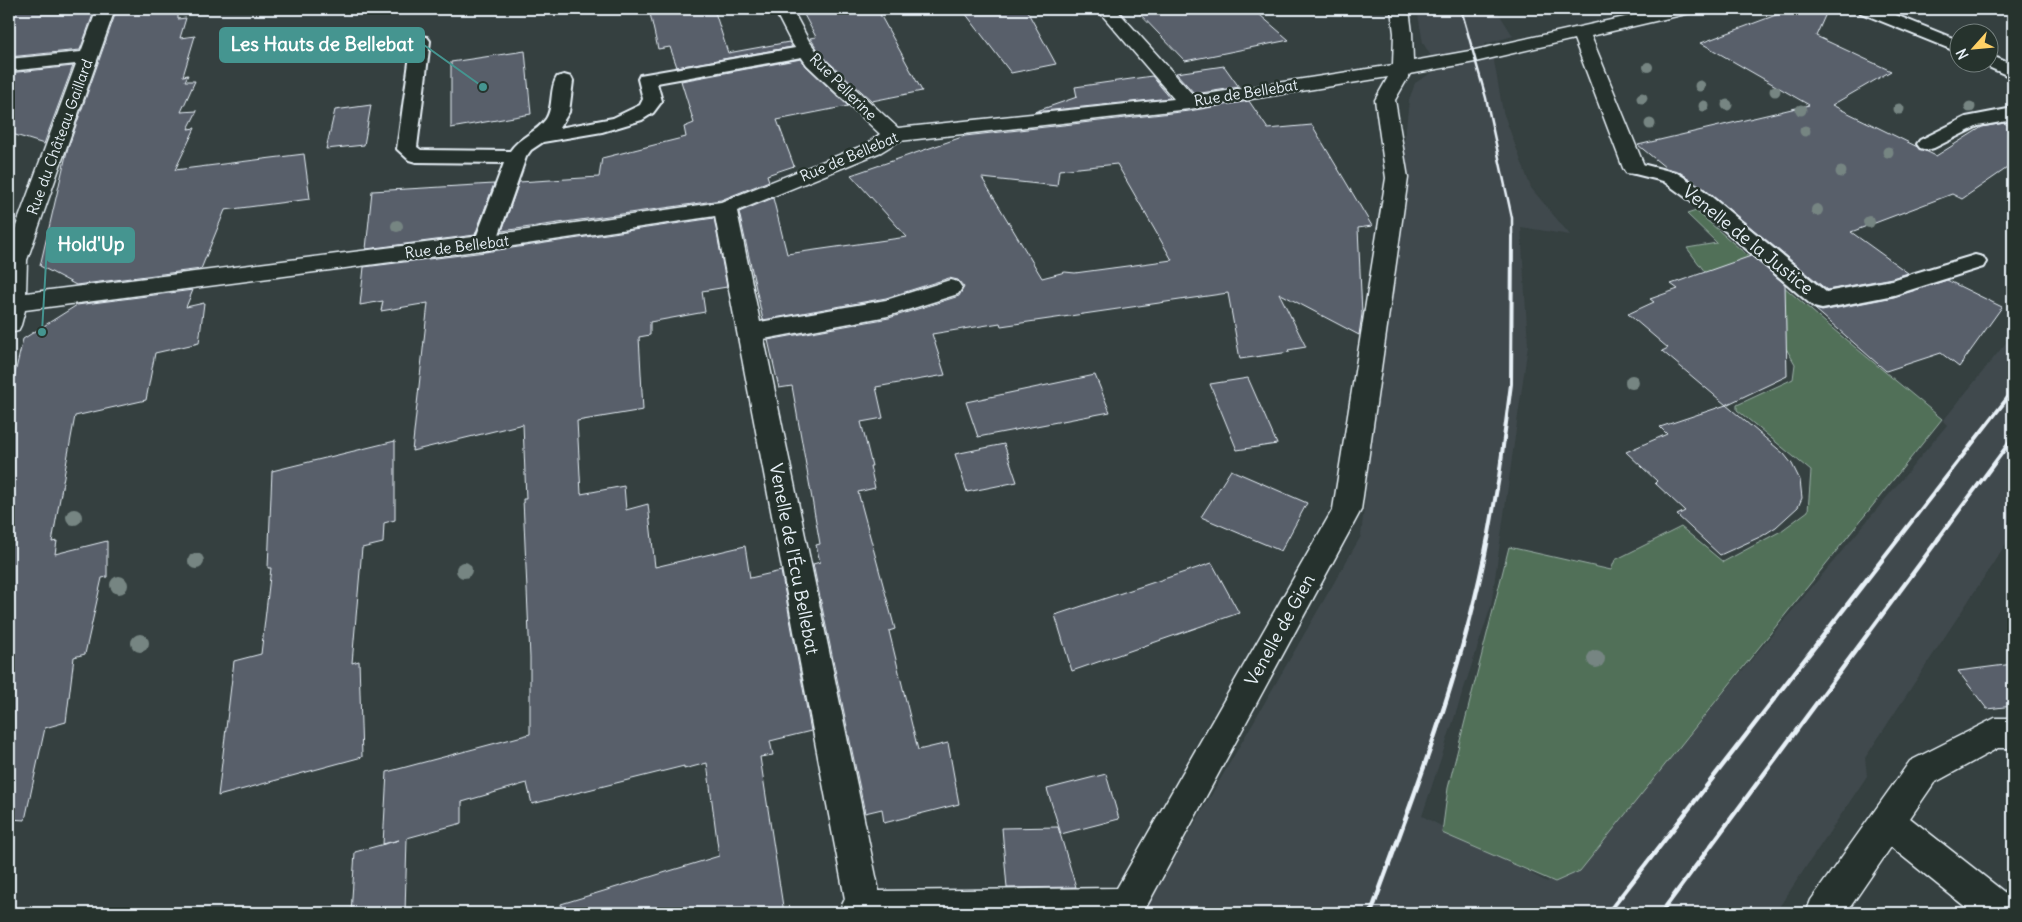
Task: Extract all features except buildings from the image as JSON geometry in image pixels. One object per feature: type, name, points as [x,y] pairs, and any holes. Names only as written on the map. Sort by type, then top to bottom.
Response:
[{"type":"street","name":"Rue du Château Gaillard","points":[[11,314],[12,260],[106,9]]},
{"type":"street","name":"Rue Pellerine","points":[[783,9],[807,51],[820,67],[893,135]]},
{"type":"street","points":[[1106,9],[1189,102]]},
{"type":"street","points":[[1400,9],[1403,32],[1403,69]]},
{"type":"street","name":"Rue de Bellebat","points":[[11,314],[724,208],[874,148],[893,135],[1189,102],[1403,69],[1475,56],[1684,9]]},
{"type":"street","name":"Venelle de la Justice","points":[[1580,32],[1634,168]]},
{"type":"street","points":[[9,66],[89,57]]},
{"type":"street","name":"Venelle de Gien","points":[[861,912],[1127,906],[1347,510],[1396,178],[1385,100],[1403,69]]},
{"type":"street","name":"Venelle de l'Écu Bellebat","points":[[724,208],[861,912]]},
{"type":"street","points":[[748,333],[888,308],[950,288]]},
{"type":"street","points":[[1824,913],[1922,772],[1995,733],[2013,733]]},
{"type":"street","points":[[1888,822],[2002,913]]},
{"type":"lane","points":[[1867,9],[1950,44]]},
{"type":"lane","points":[[356,53],[421,41],[407,149],[416,156],[516,157]]},
{"type":"lane","points":[[485,243],[516,157],[523,144],[538,137],[627,121],[647,111],[652,100],[647,79],[807,51]]},
{"type":"lane","points":[[2000,66],[2013,72]]},
{"type":"lane","points":[[538,137],[552,125],[561,109],[564,81]]},
{"type":"lane","points":[[1927,144],[1973,121],[2013,114]]},
{"type":"lane","name":"Venelle de la Justice","points":[[1634,168],[1670,177],[1695,194],[1822,301],[1894,287],[1975,262]]},
{"type":"shaded area","points":[[1417,9],[1496,9],[1513,36],[1485,44],[1490,58],[1497,57],[1494,61],[1503,112],[1531,188],[1570,235],[1521,227],[1528,345],[1491,606],[1422,816],[1547,882],[1593,850],[1947,425],[1943,421],[2013,334],[2013,533],[1865,758],[1867,776],[1775,913],[1143,913],[1361,536],[1409,100],[1415,83],[1433,72],[1447,69],[1440,54],[1431,56],[1423,43]]},
{"type":"green space","points":[[1696,211],[1833,329],[1942,419],[1580,871],[1555,882],[1442,833],[1448,788],[1509,547],[1611,570],[1615,560],[1681,527],[1723,562],[1781,531],[1808,511],[1811,471],[1737,410],[1737,405],[1793,379],[1795,364],[1775,329],[1705,272],[1687,248],[1717,243],[1687,214]]},
{"type":"railway","points":[[1461,9],[1486,98],[1512,218],[1512,236]]},
{"type":"railway","points":[[1488,539],[1499,477],[1511,384],[1512,236]]},
{"type":"railway","points":[[1898,539],[2013,391]]},
{"type":"railway","points":[[1938,539],[2013,438]]},
{"type":"railway","points":[[1371,913],[1452,681],[1466,634],[1488,538]]},
{"type":"railway","points":[[1608,913],[1899,538]]},
{"type":"railway","points":[[1661,913],[1939,538]]},
{"type":"place","name":"Les Hauts de Bellebat","points":[[483,87]]},
{"type":"place","name":"Hold'Up","points":[[42,332]]}]
